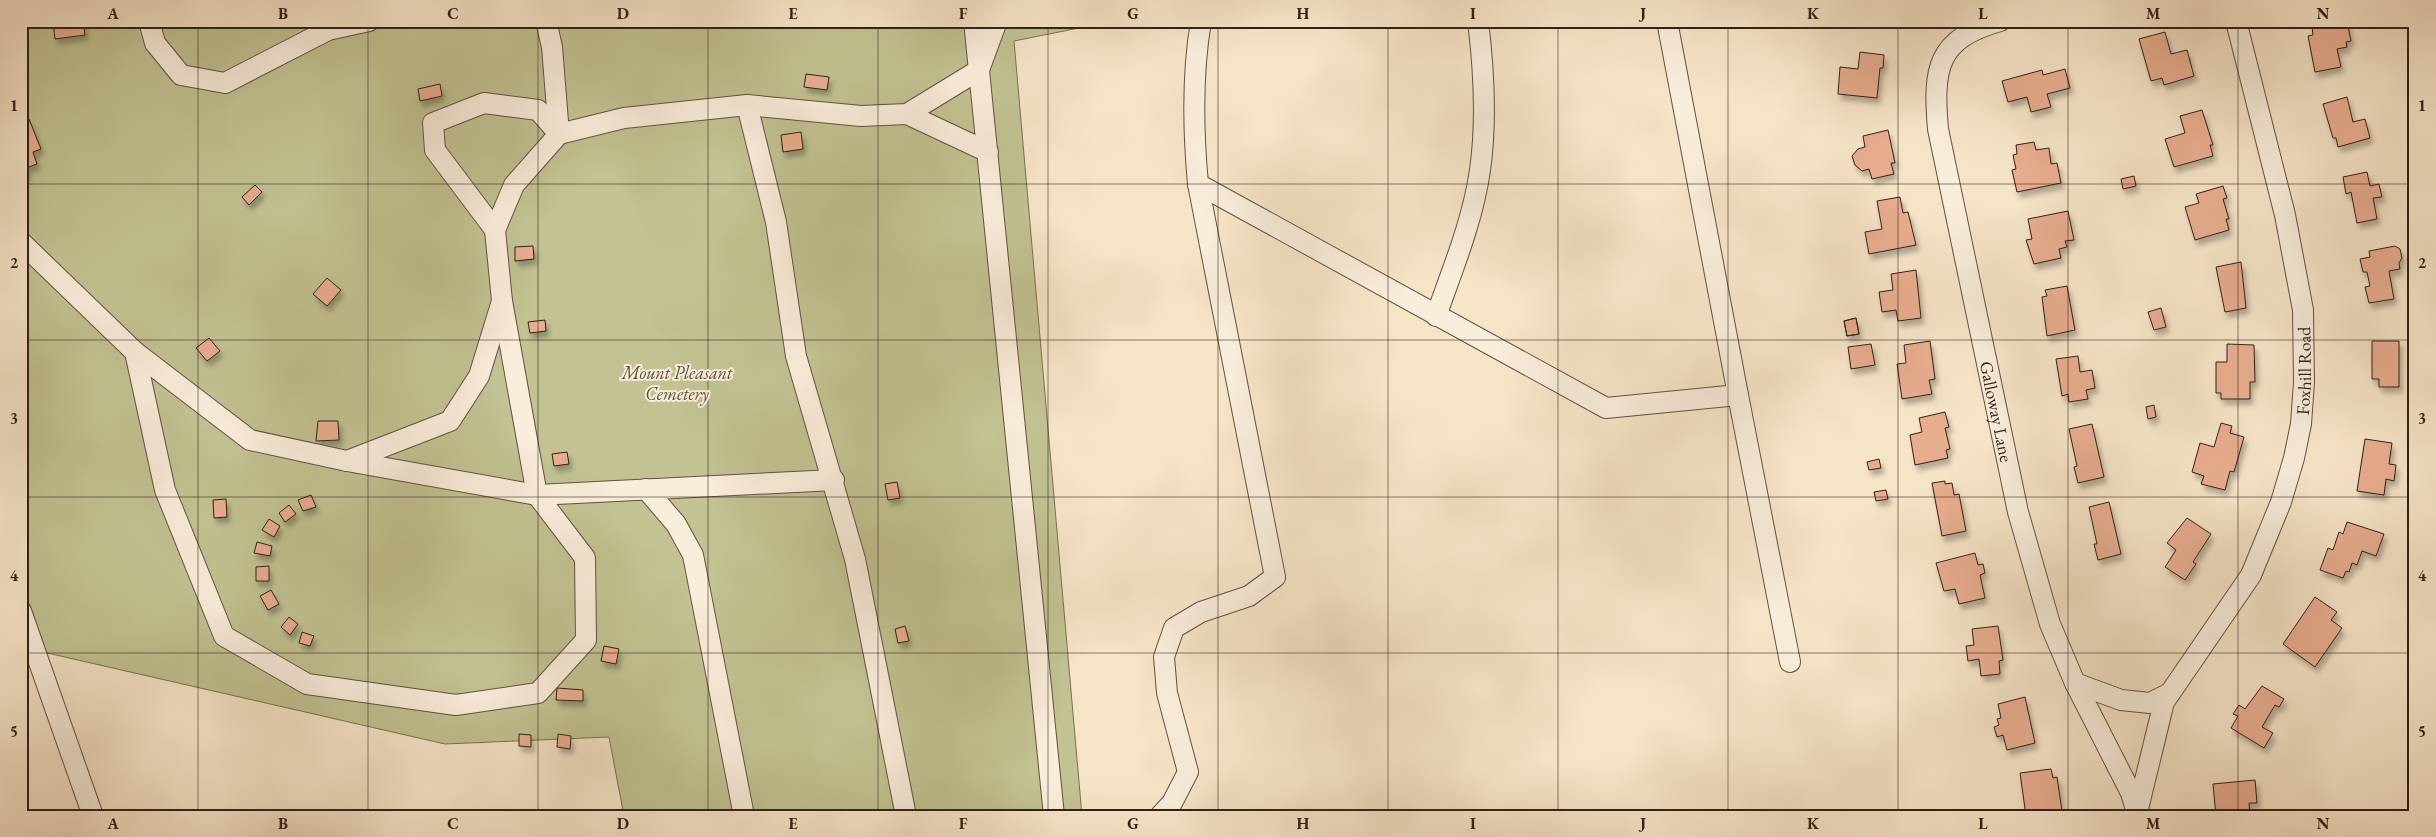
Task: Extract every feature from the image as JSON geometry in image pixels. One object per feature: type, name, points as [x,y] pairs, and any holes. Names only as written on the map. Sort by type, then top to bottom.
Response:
[{"type":"street","points":[[149,21],[155,43],[181,75],[225,82],[328,30],[368,21]]},
{"type":"street","points":[[546,21],[552,47],[559,134]]},
{"type":"street","points":[[974,21],[1054,816]]},
{"type":"street","points":[[907,114],[980,70],[997,21]]},
{"type":"street","points":[[1160,816],[1172,803],[1188,772],[1168,693],[1164,657],[1174,628],[1201,612],[1249,596],[1275,577],[1198,184],[1195,158],[1196,54],[1201,21]]},
{"type":"street","points":[[1436,316],[1466,229],[1480,170],[1485,74],[1478,21]]},
{"type":"street","points":[[1667,21],[1790,662]]},
{"type":"street","name":"Galloway Lane","points":[[2000,21],[1979,27],[1963,36],[1946,53],[1936,76],[1938,129],[2018,512],[2050,624],[2075,683],[2131,793],[2137,814]]},
{"type":"street","name":"Foxhill Road","points":[[2137,814],[2164,702],[2251,575],[2282,502],[2301,424],[2304,382],[2303,310],[2286,215],[2236,21]]},
{"type":"street","points":[[495,230],[435,150],[433,123],[484,104],[538,110],[559,134]]},
{"type":"street","points":[[747,104],[776,222],[796,356],[834,480],[855,559],[906,816]]},
{"type":"street","points":[[135,352],[165,490],[224,636],[307,684],[456,705],[538,693],[586,640],[585,558],[537,495],[502,301],[495,230],[514,186],[559,134],[624,118],[747,104],[861,116],[907,114],[988,152]]},
{"type":"street","points":[[1198,184],[1606,408],[1738,395]]},
{"type":"street","points":[[21,242],[135,352],[250,440],[347,461],[537,495],[834,480]]},
{"type":"street","points":[[347,461],[450,421],[479,376],[502,301]]},
{"type":"street","points":[[646,489],[676,524],[692,555],[744,816]]},
{"type":"street","points":[[21,610],[93,816]]},
{"type":"street","points":[[2075,683],[2120,700],[2150,703],[2170,693]]},
{"type":"green space","name":"Mount Pleasant Cemetery","points":[[21,21],[1114,21],[1014,41],[1082,816],[624,816],[609,737],[445,744],[21,647]]},
{"type":"building","points":[[53,21],[83,21],[85,35],[55,39]]},
{"type":"building","points":[[2317,21],[2347,21],[2351,41],[2346,42],[2347,47],[2337,49],[2341,67],[2315,72],[2308,36],[2313,35],[2312,27],[2318,25]]},
{"type":"building","points":[[2165,32],[2171,54],[2187,50],[2194,76],[2164,85],[2162,78],[2151,81],[2139,39]]},
{"type":"building","points":[[1860,52],[1884,55],[1883,68],[1880,68],[1877,98],[1838,94],[1840,67],[1858,69]]},
{"type":"building","points":[[2065,69],[2070,88],[2047,94],[2051,107],[2031,112],[2027,97],[2008,102],[2002,81],[2042,70],[2043,75]]},
{"type":"building","points":[[806,74],[829,77],[827,90],[804,87]]},
{"type":"building","points":[[440,84],[442,96],[420,101],[418,89]]},
{"type":"building","points":[[2411,84],[2415,84],[2415,99],[2412,99]]},
{"type":"building","points":[[2347,97],[2353,122],[2365,119],[2370,138],[2338,147],[2336,138],[2333,138],[2323,104]]},
{"type":"building","points":[[2202,110],[2213,145],[2210,145],[2213,156],[2174,167],[2165,139],[2185,133],[2180,116]]},
{"type":"building","points":[[29,119],[41,149],[33,152],[37,164],[26,168],[28,174],[21,177],[21,122]]},
{"type":"building","points":[[1888,130],[1895,163],[1891,163],[1894,174],[1872,179],[1869,169],[1862,171],[1855,165],[1852,156],[1858,149],[1865,147],[1863,136]]},
{"type":"building","points":[[801,132],[803,149],[783,152],[781,135]]},
{"type":"building","points":[[2034,142],[2036,150],[2049,148],[2051,164],[2057,163],[2061,183],[2017,192],[2012,170],[2016,169],[2013,155],[2017,154],[2016,145]]},
{"type":"building","points":[[2367,172],[2370,186],[2379,184],[2382,197],[2373,198],[2377,219],[2357,223],[2351,192],[2346,194],[2343,177]]},
{"type":"building","points":[[2134,176],[2136,186],[2123,189],[2121,179]]},
{"type":"building","points":[[255,185],[262,192],[249,205],[242,197]]},
{"type":"building","points":[[2223,186],[2227,198],[2223,199],[2229,219],[2226,219],[2229,230],[2195,240],[2185,207],[2199,203],[2196,194]]},
{"type":"building","points":[[1900,197],[1903,213],[1908,212],[1916,245],[1869,254],[1865,232],[1882,229],[1877,201]]},
{"type":"building","points":[[2068,211],[2074,240],[2065,241],[2067,247],[2059,249],[2061,258],[2034,264],[2026,240],[2032,239],[2028,219]]},
{"type":"building","points":[[533,246],[534,259],[515,261],[515,247]]},
{"type":"building","points":[[2395,246],[2400,249],[2402,258],[2399,263],[2400,269],[2389,271],[2394,299],[2369,303],[2365,287],[2370,286],[2367,272],[2363,272],[2360,259],[2370,257],[2369,251]]},
{"type":"building","points":[[2241,262],[2246,308],[2225,312],[2216,267]]},
{"type":"building","points":[[1916,270],[1921,318],[1898,321],[1896,310],[1882,312],[1879,292],[1893,290],[1891,274]]},
{"type":"building","points":[[327,278],[341,290],[327,306],[313,294]]},
{"type":"building","points":[[2067,286],[2075,330],[2047,336],[2042,297],[2047,296],[2045,290]]},
{"type":"building","points":[[2161,308],[2166,327],[2154,330],[2148,312]]},
{"type":"building","points":[[1856,318],[1859,334],[1847,336],[1844,321]]},
{"type":"building","points":[[1856,318],[1859,334],[1847,336],[1844,321]]},
{"type":"building","points":[[545,320],[546,331],[530,333],[528,322]]},
{"type":"building","points":[[209,338],[220,351],[207,361],[196,348]]},
{"type":"building","points":[[1930,341],[1935,379],[1929,380],[1932,394],[1902,399],[1897,364],[1906,363],[1904,345]]},
{"type":"building","points":[[2372,341],[2399,341],[2399,387],[2379,387],[2379,379],[2372,379]]},
{"type":"building","points":[[1871,344],[1875,365],[1851,369],[1848,347]]},
{"type":"building","points":[[2227,344],[2254,345],[2255,382],[2250,382],[2250,399],[2221,399],[2221,393],[2216,393],[2216,362],[2227,362]]},
{"type":"building","points":[[2078,356],[2080,372],[2092,370],[2095,388],[2086,390],[2088,399],[2069,402],[2068,394],[2062,396],[2056,359]]},
{"type":"building","points":[[2154,405],[2156,417],[2148,419],[2146,407]]},
{"type":"building","points":[[1945,412],[1949,427],[1945,428],[1950,449],[1946,450],[1948,458],[1915,465],[1910,435],[1922,432],[1919,418]]},
{"type":"building","points":[[318,421],[338,421],[339,440],[316,441]]},
{"type":"building","points":[[2221,423],[2232,426],[2230,433],[2244,437],[2234,472],[2230,471],[2225,490],[2201,484],[2204,476],[2192,472],[2200,443],[2214,447]]},
{"type":"building","points":[[2092,424],[2104,477],[2078,483],[2074,467],[2077,466],[2069,429]]},
{"type":"building","points":[[2365,439],[2392,443],[2389,464],[2396,465],[2394,481],[2386,479],[2384,495],[2357,491]]},
{"type":"building","points":[[567,452],[569,464],[554,466],[552,454]]},
{"type":"building","points":[[1879,459],[1881,468],[1869,470],[1867,462]]},
{"type":"building","points":[[1945,481],[1945,484],[1952,483],[1954,495],[1959,494],[1966,531],[1942,536],[1932,483]]},
{"type":"building","points":[[897,482],[900,498],[888,500],[885,484]]},
{"type":"building","points":[[1886,490],[1888,499],[1876,501],[1874,492]]},
{"type":"building","points":[[311,495],[316,507],[303,511],[298,500]]},
{"type":"building","points":[[226,499],[227,517],[214,518],[213,500]]},
{"type":"building","points":[[2109,502],[2121,554],[2098,560],[2094,544],[2097,544],[2089,507]]},
{"type":"building","points":[[289,505],[296,514],[285,522],[279,513]]},
{"type":"building","points":[[2187,518],[2211,534],[2193,562],[2196,564],[2185,580],[2165,567],[2176,550],[2167,543]]},
{"type":"building","points":[[269,519],[280,526],[274,537],[262,530]]},
{"type":"building","points":[[2347,522],[2384,534],[2376,556],[2362,551],[2357,565],[2352,563],[2349,572],[2346,571],[2343,578],[2320,570],[2328,548],[2333,550],[2339,532],[2343,534]]},
{"type":"building","points":[[257,542],[272,546],[270,556],[254,553]]},
{"type":"building","points":[[1975,553],[1978,565],[1983,564],[1985,573],[1980,575],[1985,598],[1959,604],[1955,589],[1944,591],[1936,563]]},
{"type":"building","points":[[269,566],[269,581],[256,581],[256,567]]},
{"type":"building","points":[[271,590],[279,604],[268,610],[260,596]]},
{"type":"building","points":[[2315,597],[2337,612],[2331,620],[2342,628],[2315,667],[2283,644]]},
{"type":"building","points":[[289,617],[298,624],[290,635],[281,627]]},
{"type":"building","points":[[905,626],[909,641],[898,643],[895,629]]},
{"type":"building","points":[[1998,626],[2003,660],[1999,661],[2000,674],[1981,676],[1979,659],[1968,661],[1966,646],[1974,645],[1972,629]]},
{"type":"building","points":[[302,632],[314,636],[310,646],[299,643]]},
{"type":"building","points":[[604,646],[619,649],[616,664],[601,661]]},
{"type":"building","points":[[2262,686],[2284,699],[2279,707],[2275,705],[2262,727],[2273,733],[2264,748],[2231,728],[2238,716],[2233,714],[2239,705],[2245,709]]},
{"type":"building","points":[[557,688],[583,690],[583,701],[556,700]]},
{"type":"building","points":[[2025,697],[2035,743],[2007,750],[2003,735],[1997,737],[1994,727],[1999,725],[1997,719],[2001,718],[1998,704]]},
{"type":"building","points":[[519,734],[531,735],[531,747],[519,746]]},
{"type":"building","points":[[558,734],[571,736],[570,749],[557,747]]},
{"type":"building","points":[[2051,769],[2053,778],[2057,777],[2062,811],[2026,816],[2020,773]]},
{"type":"building","points":[[2255,780],[2257,803],[2249,803],[2250,816],[2216,816],[2213,784]]}]
